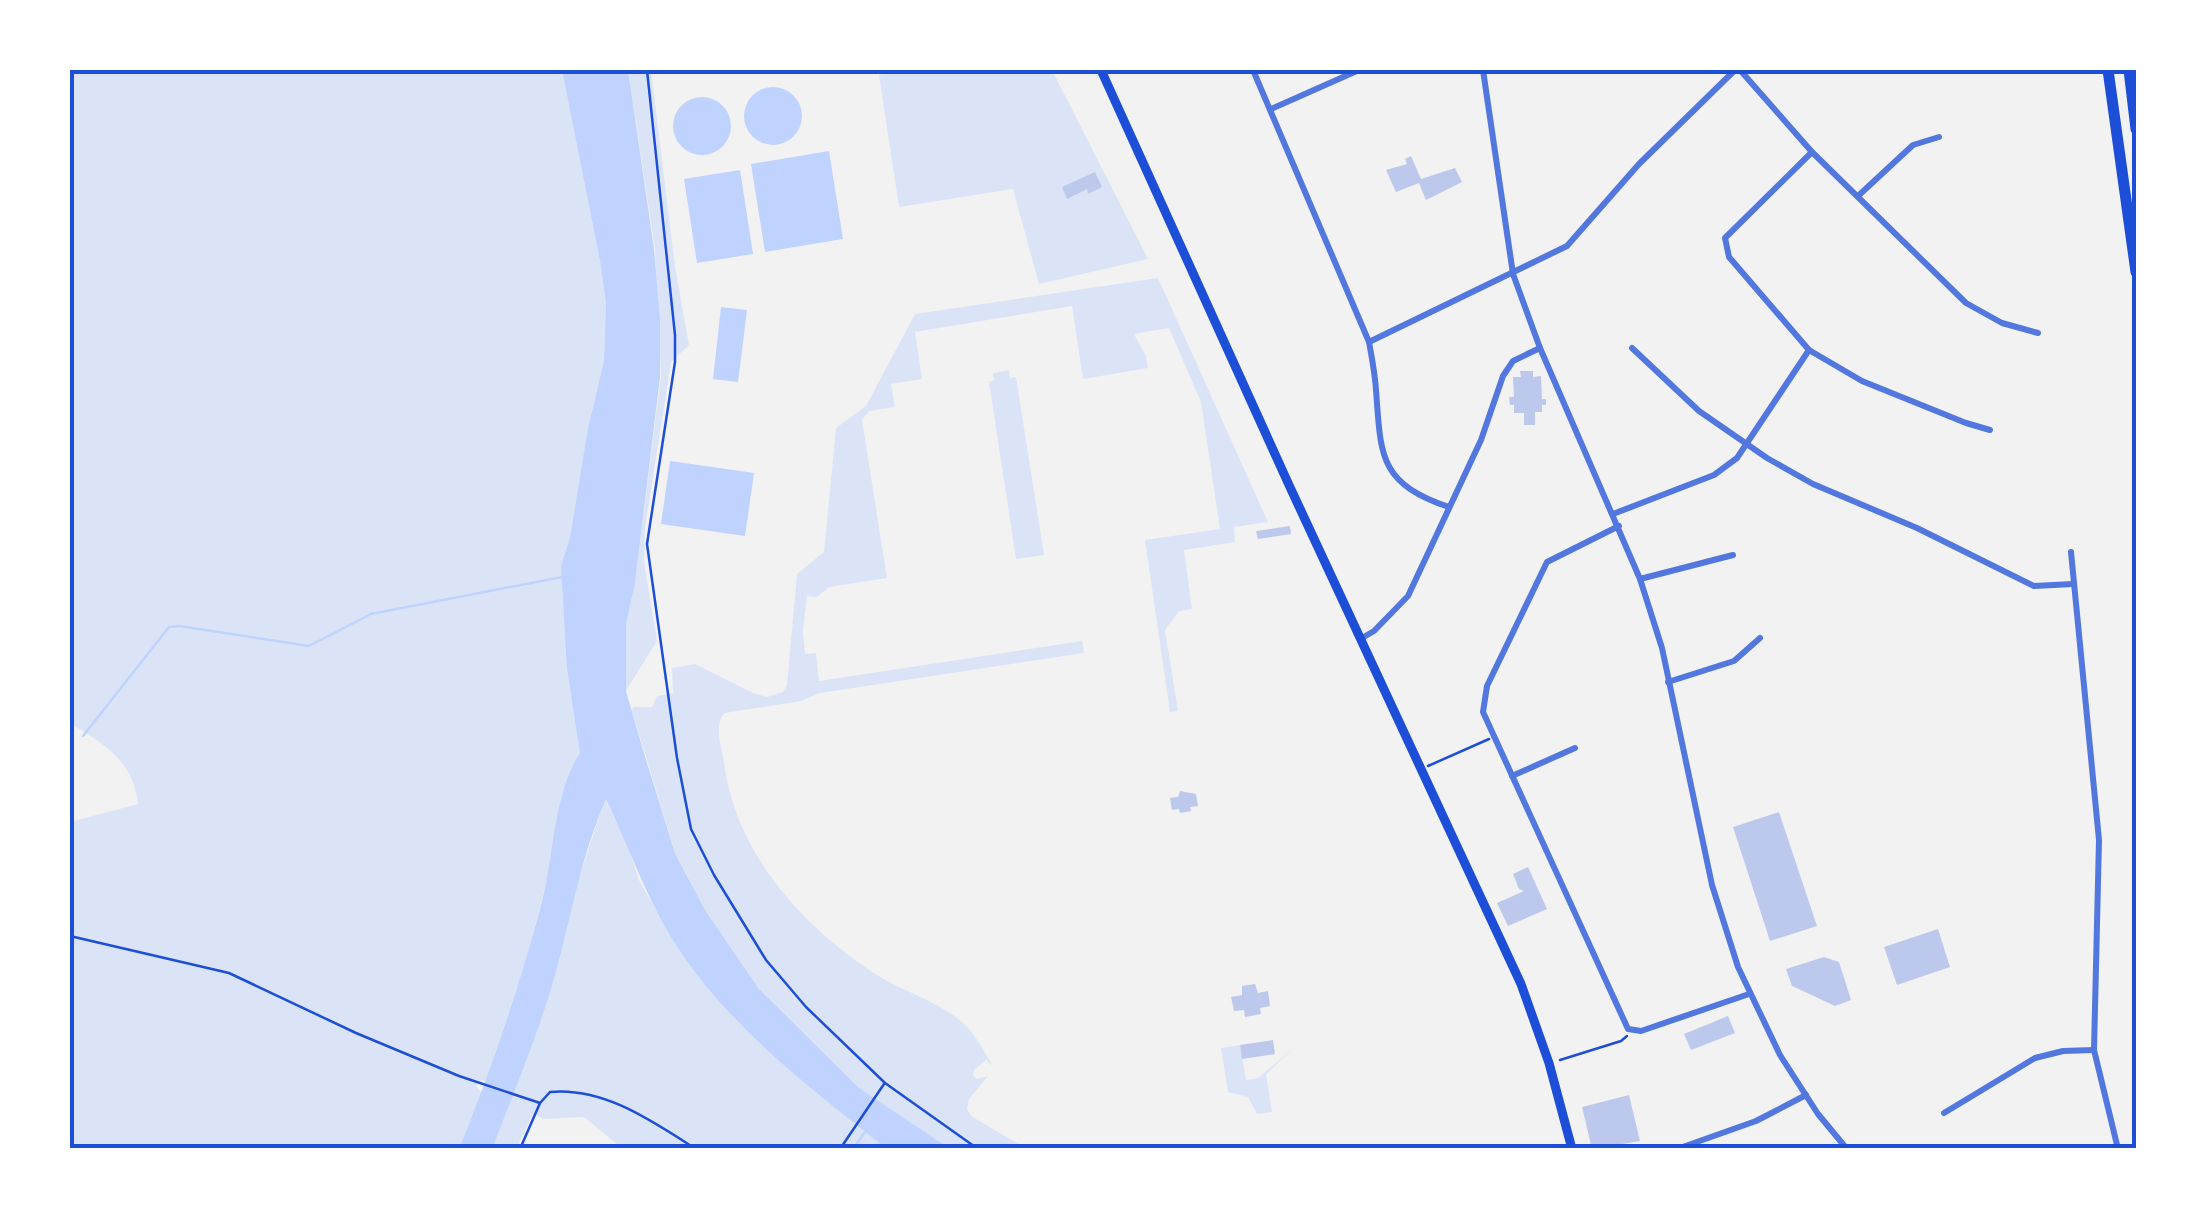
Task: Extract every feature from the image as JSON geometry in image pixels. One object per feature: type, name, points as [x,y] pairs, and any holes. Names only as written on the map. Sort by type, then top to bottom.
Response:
[{"type":"highway","points":[[2108,70],[2136,272]]},
{"type":"highway","points":[[2128,70],[2136,129]]},
{"type":"main road","points":[[1102,70],[1520,984],[1549,1063],[1572,1149]]},
{"type":"street","points":[[1254,70],[1369,342],[1378,439],[1384,461],[1402,483],[1426,499],[1449,507]]},
{"type":"street","points":[[1271,109],[1359,70]]},
{"type":"street","points":[[1483,70],[1513,274],[1540,348],[1640,578],[1668,682],[1712,886],[1749,994],[1780,1055],[1847,1149]]},
{"type":"street","points":[[1369,342],[1566,246],[1639,164],[1738,70],[1812,152],[1966,303],[2002,323],[2038,333]]},
{"type":"street","points":[[1858,196],[1913,145],[1939,137]]},
{"type":"street","points":[[1812,152],[1725,238],[1729,257],[1808,350],[1862,381],[1990,430]]},
{"type":"street","points":[[1362,638],[1408,596],[1489,422],[1503,376],[1513,361],[1540,348]]},
{"type":"street","points":[[1632,348],[1699,411],[1813,484],[1918,528],[2034,586],[2073,584]]},
{"type":"street","points":[[1614,514],[1714,474],[1737,458],[1808,350]]},
{"type":"street","points":[[1619,526],[1547,562],[1482,699],[1483,712],[1624,1023],[1632,1032],[1749,994]]},
{"type":"street","points":[[2071,552],[2099,840],[2094,1050],[2118,1149]]},
{"type":"street","points":[[1640,578],[1733,556]]},
{"type":"street","points":[[1668,682],[1734,661],[1760,638]]},
{"type":"street","points":[[1511,776],[1574,748]]},
{"type":"street","points":[[1944,1113],[2035,1058],[2063,1051],[2094,1050]]},
{"type":"street","points":[[1677,1149],[1702,1146],[1806,1095]]},
{"type":"path","points":[[646,70],[675,335],[675,362],[647,544],[676,758],[691,829],[766,960],[806,1008],[883,1085],[978,1149]]},
{"type":"path","points":[[1422,769],[1492,737]]},
{"type":"path","points":[[70,936],[229,973],[356,1033],[480,1084],[540,1103]]},
{"type":"path","points":[[1549,1063],[1621,1041],[1632,1032]]},
{"type":"path","points":[[840,1149],[883,1085]]},
{"type":"path","points":[[520,1149],[540,1103],[550,1092],[567,1090],[598,1096],[627,1108],[696,1149]]},
{"type":"shaded area","points":[[70,70],[562,70],[606,303],[604,361],[588,428],[580,753],[524,968],[492,1069],[486,1081],[476,1086],[482,1093],[459,1149],[70,1149],[70,822],[138,804],[124,765],[106,747],[70,723]]},
{"type":"shaded area","points":[[628,70],[651,70],[675,267],[689,345],[671,362],[645,528],[644,562],[657,641],[625,692],[626,623],[635,583],[661,376],[655,249]]},
{"type":"shaded area","points":[[896,70],[1052,70],[1148,259],[1039,284],[1013,189],[899,207],[879,75]]},
{"type":"shaded area","points":[[1158,278],[1268,522],[1234,527],[1235,542],[1184,550],[1192,609],[1179,611],[1165,630],[1178,711],[1170,712],[1145,540],[1220,529],[1201,402],[1169,328],[1134,334],[1148,368],[1083,379],[1072,306],[915,332],[922,379],[891,384],[895,407],[869,411],[862,420],[887,578],[829,587],[817,597],[807,596],[803,631],[805,654],[816,653],[819,681],[1082,641],[1084,653],[820,693],[801,701],[725,713],[719,723],[731,797],[759,859],[779,887],[801,913],[854,959],[949,1012],[968,1028],[993,1066],[986,1060],[974,1070],[977,1079],[988,1076],[969,1099],[967,1109],[971,1116],[1027,1149],[623,1149],[584,1117],[544,1119],[533,1114],[516,1149],[492,1149],[605,798],[639,880],[673,940],[737,1021],[794,1074],[759,989],[705,910],[675,852],[633,707],[652,707],[657,696],[673,693],[672,668],[695,664],[753,693],[767,697],[783,692],[787,685],[797,574],[824,552],[836,428],[866,406],[915,314]]},
{"type":"shaded area","points":[[1009,370],[1010,378],[1016,377],[1044,555],[1016,559],[989,382],[994,380],[993,373]]},
{"type":"shaded area","points":[[1240,1045],[1246,1080],[1258,1078],[1295,1047],[1266,1074],[1272,1112],[1257,1114],[1248,1097],[1228,1092],[1221,1048]]},
{"type":"water","points":[[562,70],[628,70],[654,249],[660,377],[635,583],[626,624],[626,691],[675,853],[705,910],[759,989],[859,1088],[950,1149],[888,1149],[795,1075],[740,1024],[671,937],[606,799],[584,862],[543,1014],[492,1149],[459,1149],[524,964],[546,883],[565,786],[580,753],[567,668],[561,566],[570,538],[588,428],[604,361],[606,303]]},
{"type":"water","points":[[773,87],[793,96],[802,116],[793,136],[773,145],[753,136],[744,116],[753,96]]},
{"type":"water","points":[[702,97],[722,106],[731,126],[722,146],[702,155],[682,146],[673,126],[682,106]]},
{"type":"water","points":[[829,151],[843,239],[765,252],[751,164]]},
{"type":"water","points":[[740,170],[753,254],[697,263],[684,179]]},
{"type":"water","points":[[721,307],[747,310],[738,382],[713,379]]},
{"type":"water","points":[[670,461],[754,473],[745,536],[661,524]]},
{"type":"building","points":[[1411,156],[1421,179],[1455,168],[1462,182],[1426,200],[1419,183],[1396,192],[1386,170],[1407,164],[1405,159]]},
{"type":"building","points":[[1095,172],[1102,187],[1067,199],[1062,187]]},
{"type":"building","points":[[1520,371],[1533,371],[1533,377],[1541,376],[1546,405],[1542,405],[1542,412],[1535,412],[1535,425],[1524,425],[1524,413],[1514,413],[1514,405],[1510,405],[1509,397],[1514,397],[1513,377],[1521,377]]},
{"type":"building","points":[[1290,526],[1291,534],[1258,539],[1256,531]]},
{"type":"building","points":[[1180,791],[1196,794],[1198,806],[1180,813],[1179,809],[1172,810],[1170,798],[1178,797]]},
{"type":"building","points":[[1779,812],[1817,926],[1770,941],[1733,827]]},
{"type":"building","points":[[1528,867],[1547,909],[1508,926],[1497,903],[1524,891],[1519,889],[1513,874]]},
{"type":"building","points":[[1938,929],[1950,967],[1897,985],[1884,947]]},
{"type":"building","points":[[1824,957],[1839,962],[1851,1000],[1835,1006],[1792,986],[1786,969]]},
{"type":"building","points":[[1255,984],[1258,993],[1268,991],[1270,1006],[1260,1008],[1261,1014],[1245,1017],[1244,1010],[1234,1011],[1231,997],[1242,995],[1242,986]]},
{"type":"building","points":[[1728,1016],[1735,1033],[1691,1050],[1684,1034]]},
{"type":"building","points":[[1273,1040],[1275,1054],[1242,1059],[1240,1045]]},
{"type":"building","points":[[1629,1095],[1640,1141],[1592,1149],[1582,1107]]},
{"type":"waterway","points":[[83,736],[169,627],[309,646],[371,614],[562,577]]},
{"type":"waterway","points":[[853,1149],[865,1132]]}]
